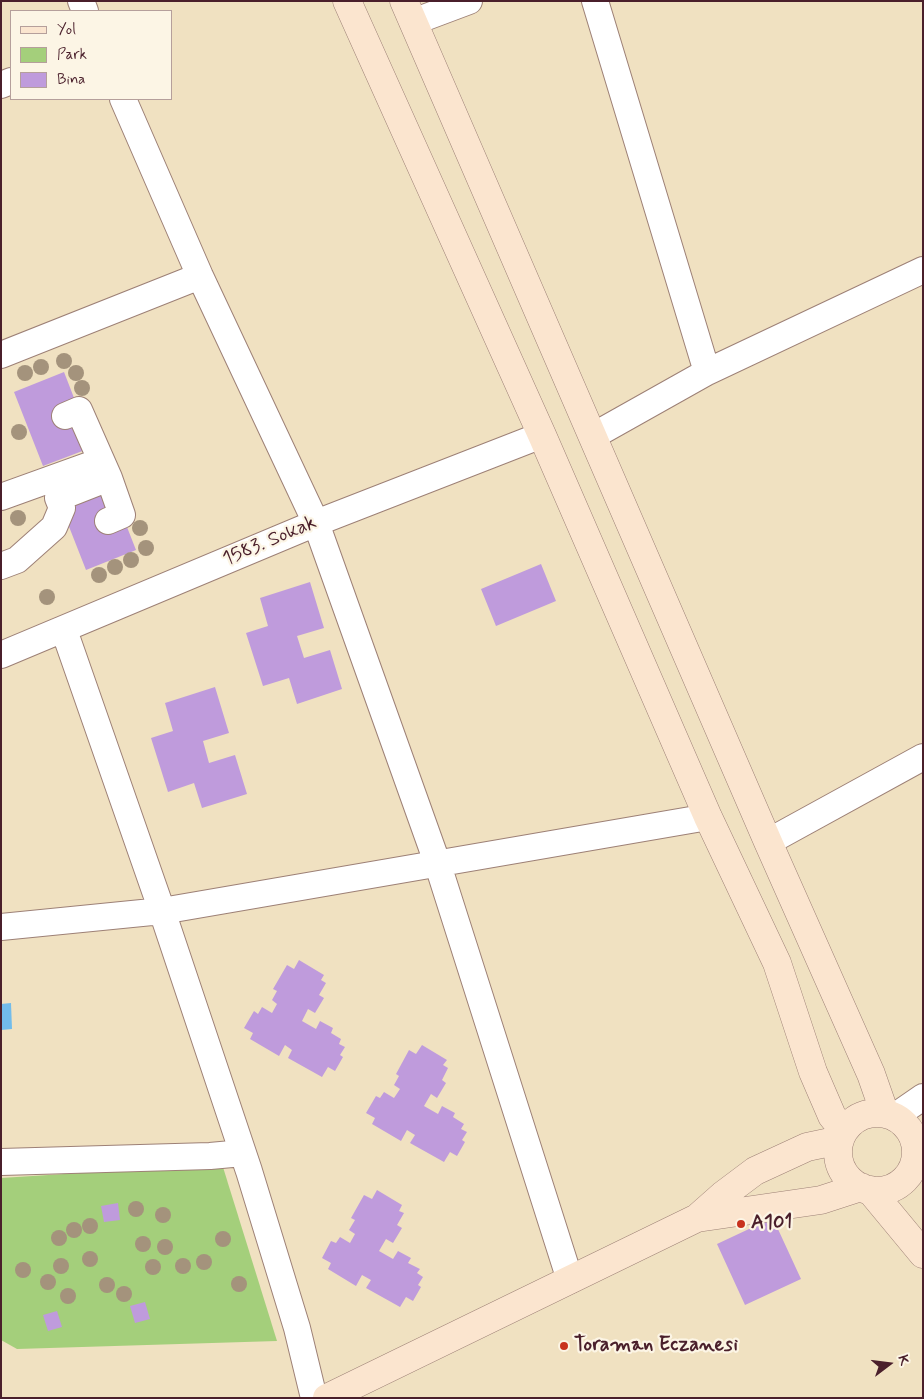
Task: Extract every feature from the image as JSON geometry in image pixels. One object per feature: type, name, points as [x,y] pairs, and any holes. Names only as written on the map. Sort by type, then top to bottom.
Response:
[{"type":"street","points":[[347,1],[542,435],[708,817],[777,963],[814,1072],[841,1143],[844,1172],[862,1187],[923,1254]]},
{"type":"street","points":[[326,1398],[697,1218],[821,1200],[862,1187],[888,1190],[910,1174],[918,1159],[912,1133],[894,1118],[871,1074],[768,842],[408,12],[469,1]]},
{"type":"street","points":[[595,1],[707,372]]},
{"type":"street","points":[[123,100],[200,276],[316,523],[438,865],[570,1280]]},
{"type":"street","points":[[593,436],[707,372],[923,270]]},
{"type":"street","points":[[1,354],[200,276]]},
{"type":"street","points":[[65,416],[79,410],[105,470],[122,515],[108,521]]},
{"type":"street","name":"1583. Sokak","points":[[1,655],[316,523],[542,435]]},
{"type":"street","points":[[1,497],[105,470]]},
{"type":"street","points":[[1,566],[17,560],[54,527],[62,508],[58,498],[105,470]]},
{"type":"street","points":[[64,630],[162,911],[243,1153],[297,1328],[314,1398]]},
{"type":"street","points":[[768,842],[923,757]]},
{"type":"street","points":[[1,927],[162,911],[708,817]]},
{"type":"street","points":[[697,1218],[722,1194],[756,1171],[807,1147],[841,1143],[858,1118],[867,1114],[894,1118],[923,1097]]},
{"type":"street","points":[[1,1162],[210,1156],[243,1153]]},
{"type":"green space","points":[[222,1164],[277,1341],[17,1349],[1,1340],[1,1178]]},
{"type":"water","points":[[11,1003],[12,1029],[1,1030],[1,1004]]},
{"type":"building","points":[[64,372],[93,447],[43,466],[14,392]]},
{"type":"building","points":[[107,476],[136,550],[86,570],[57,496]]},
{"type":"building","points":[[541,564],[556,601],[496,626],[481,589]]},
{"type":"building","points":[[310,582],[324,628],[297,636],[304,658],[330,650],[342,689],[297,704],[289,678],[263,686],[246,633],[268,626],[260,598]]},
{"type":"building","points":[[215,687],[229,733],[203,741],[209,763],[235,755],[247,794],[202,808],[194,783],[168,792],[151,738],[173,731],[165,703]]},
{"type":"building","points":[[299,960],[324,975],[321,980],[326,983],[319,995],[324,998],[315,1013],[308,1009],[302,1021],[316,1029],[320,1021],[333,1028],[331,1033],[341,1039],[339,1044],[345,1047],[340,1055],[343,1057],[335,1071],[328,1067],[322,1077],[288,1058],[292,1050],[285,1045],[279,1056],[250,1039],[253,1033],[244,1028],[254,1011],[258,1014],[262,1007],[272,1013],[277,1004],[272,1000],[277,991],[273,989],[287,965],[294,969]]},
{"type":"building","points":[[422,1045],[447,1060],[443,1065],[448,1068],[442,1080],[446,1083],[437,1098],[431,1094],[424,1106],[438,1114],[442,1106],[455,1113],[453,1117],[464,1124],[461,1129],[467,1132],[462,1140],[465,1142],[457,1156],[450,1152],[444,1162],[410,1143],[415,1135],[407,1130],[401,1141],[372,1124],[375,1118],[366,1113],[376,1096],[380,1098],[384,1092],[394,1098],[400,1089],[394,1085],[399,1076],[396,1074],[409,1050],[416,1054]]},
{"type":"building","points":[[377,1190],[402,1205],[399,1211],[404,1213],[397,1225],[402,1228],[393,1243],[386,1239],[379,1251],[393,1259],[398,1251],[411,1258],[408,1263],[420,1269],[417,1273],[423,1277],[418,1285],[421,1287],[413,1301],[406,1297],[400,1307],[366,1288],[371,1280],[362,1275],[356,1286],[328,1269],[331,1263],[322,1258],[331,1241],[336,1243],[340,1237],[350,1243],[355,1234],[349,1230],[355,1220],[351,1218],[364,1195],[372,1199]]},
{"type":"building","points":[[118,1203],[120,1220],[104,1222],[101,1206]]},
{"type":"building","points":[[766,1221],[770,1231],[777,1227],[801,1279],[745,1305],[717,1244]]},
{"type":"building","points":[[145,1302],[150,1319],[135,1323],[130,1306]]},
{"type":"building","points":[[57,1311],[62,1327],[48,1331],[43,1315]]},
{"type":"place","name":"A101","points":[[741,1224]]},
{"type":"place","name":"Toraman Eczanesi","points":[[564,1346]]}]
